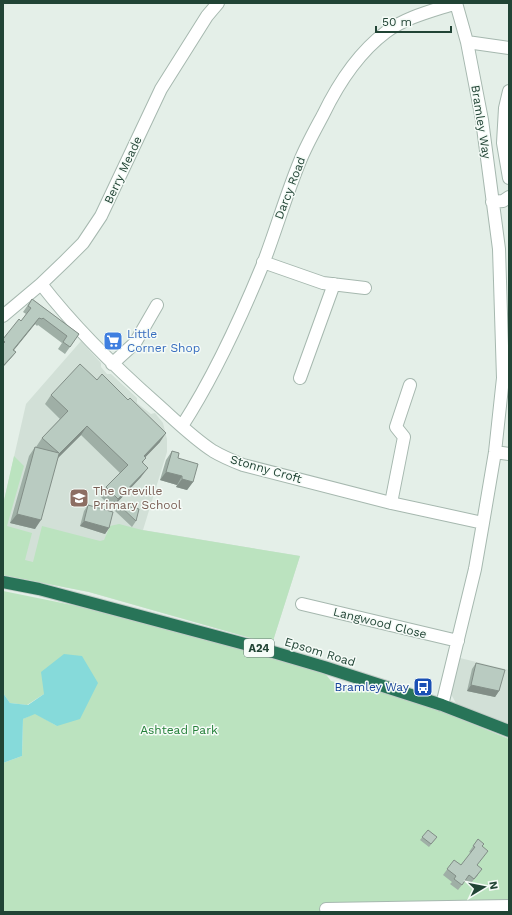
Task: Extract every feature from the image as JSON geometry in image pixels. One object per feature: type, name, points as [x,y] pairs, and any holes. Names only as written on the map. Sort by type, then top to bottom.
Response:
[{"type":"highway","name":"Epsom Road","points":[[3,582],[53,593],[256,647],[442,705],[509,731]]},
{"type":"street","name":"Berry Meade","points":[[3,316],[41,284],[83,242],[101,216],[161,89],[207,16],[218,3]]},
{"type":"street","name":"Bramley Way","points":[[442,705],[475,569],[495,452],[503,378],[499,249],[482,120],[466,42],[456,3]]},
{"type":"street","name":"Darcy Road","points":[[182,426],[220,361],[238,322],[263,262],[300,160],[339,84],[371,45],[385,32],[398,23],[456,3]]},
{"type":"street","points":[[466,42],[509,48]]},
{"type":"street","name":"Bramley Way","points":[[509,91],[505,108],[503,143],[509,178]]},
{"type":"street","points":[[492,202],[503,201],[509,197]]},
{"type":"street","points":[[263,262],[323,283],[365,288]]},
{"type":"street","name":"Stonny Croft","points":[[41,284],[57,305],[112,364],[182,426],[213,451],[244,465],[391,503],[483,523]]},
{"type":"street","points":[[300,378],[334,284]]},
{"type":"street","points":[[112,364],[135,343],[156,305]]},
{"type":"street","points":[[391,503],[404,437],[396,427],[410,385]]},
{"type":"street","points":[[495,452],[509,454]]},
{"type":"street","name":"Langwood Close","points":[[302,604],[458,641]]},
{"type":"street","points":[[326,910],[509,906]]},
{"type":"shaded area","name":"The Greville Primary School","points":[[81,341],[101,363],[101,367],[107,374],[111,374],[137,398],[137,403],[151,414],[155,413],[163,423],[167,439],[167,452],[143,530],[300,556],[272,644],[89,592],[3,575],[3,505],[26,404]]},
{"type":"shaded area","points":[[460,658],[509,670],[509,726],[457,705],[451,694]]},
{"type":"green space","points":[[14,456],[24,466],[7,526],[32,533],[25,560],[33,562],[42,526],[100,541],[104,540],[110,526],[119,524],[142,530],[300,556],[272,644],[89,592],[3,575],[3,505]]},
{"type":"green space","name":"Ashtead Park","points":[[3,591],[77,606],[302,665],[324,672],[331,681],[346,685],[366,686],[431,707],[509,739],[509,912],[3,912],[3,763],[22,756],[23,719],[35,713],[57,726],[44,694],[27,705],[10,703],[3,693]]},
{"type":"water","points":[[64,654],[82,656],[98,683],[80,719],[57,726],[35,714],[23,719],[22,756],[3,763],[3,693],[10,703],[28,705],[44,694],[41,672]]},
{"type":"building","points":[[32,299],[79,334],[70,347],[63,342],[67,336],[43,318],[39,318],[13,350],[16,352],[3,366],[3,344],[5,342],[3,339],[19,319],[21,321],[31,308],[28,306]]},
{"type":"building","points":[[80,364],[97,380],[102,374],[128,400],[130,398],[166,433],[144,456],[146,458],[142,462],[148,468],[118,499],[106,487],[128,465],[87,426],[59,454],[41,520],[17,514],[35,447],[59,453],[42,438],[68,411],[51,395]]},
{"type":"building","points":[[172,451],[179,453],[178,458],[198,464],[193,482],[182,479],[182,476],[166,472]]},
{"type":"building","points":[[118,504],[139,509],[136,521]]},
{"type":"building","points":[[88,505],[113,512],[109,528],[84,521]]},
{"type":"building","points":[[476,663],[505,670],[499,691],[471,685]]},
{"type":"building","points":[[428,830],[437,837],[431,844],[422,837]]},
{"type":"building","points":[[478,839],[484,844],[482,846],[488,851],[477,865],[482,869],[474,879],[469,875],[462,885],[454,879],[456,876],[447,869],[454,860],[461,865],[475,847],[473,846]]},
{"type":"place","name":"Little Corner Shop","points":[[113,341]]},
{"type":"place","name":"The Greville Primary School","points":[[79,498]]},
{"type":"place","name":"Bramley Way","points":[[423,687]]}]
